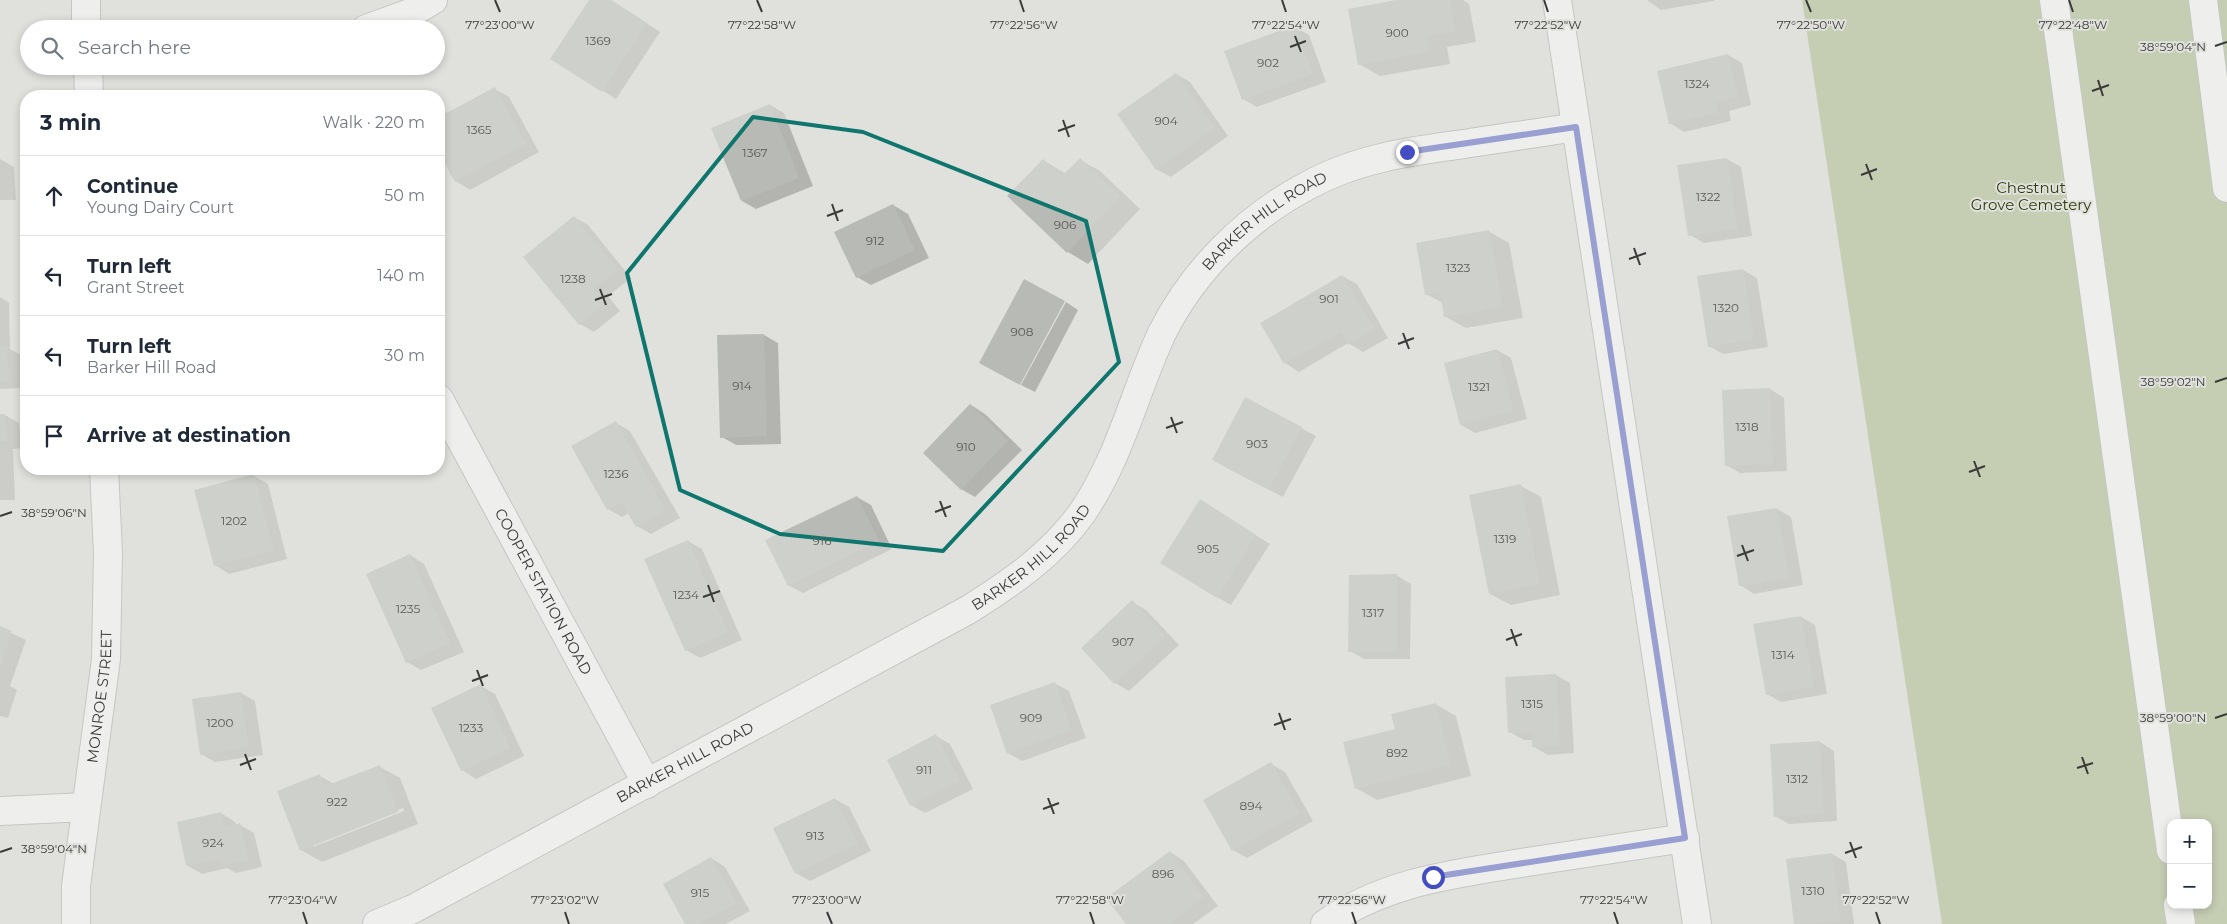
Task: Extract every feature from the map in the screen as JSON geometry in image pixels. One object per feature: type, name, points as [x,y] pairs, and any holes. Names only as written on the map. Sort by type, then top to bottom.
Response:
[{"type":"street","points":[[86,0],[86,20]]},
{"type":"street","points":[[391,20],[413,12],[433,0]]},
{"type":"street","points":[[1557,0],[1697,924]]},
{"type":"street","points":[[2054,0],[2167,821]]},
{"type":"street","points":[[2203,0],[2227,188]]},
{"type":"street","points":[[88,75],[89,90]]},
{"type":"street","name":"BARKER HILL ROAD","points":[[377,924],[413,909],[647,784],[968,610],[1011,583],[1048,552],[1081,514],[1108,470],[1163,333],[1190,288],[1223,248],[1262,214],[1308,185],[1356,164],[1407,152],[1576,127]]},
{"type":"street","name":"COOPER STATION ROAD","points":[[445,410],[647,784]]},
{"type":"street","name":"MONROE STREET","points":[[76,924],[76,886],[106,659],[108,553],[104,475]]},
{"type":"street","points":[[0,811],[86,807]]},
{"type":"street","points":[[1325,924],[1338,915],[1386,891],[1433,877],[1685,838]]},
{"type":"street","points":[[2179,909],[2181,924]]},
{"type":"highlighted area","points":[[753,117],[863,132],[1086,221],[1119,362],[943,551],[780,534],[680,490],[627,273]]},
{"type":"green space","name":"Chestnut Grove Cemetery","points":[[1802,0],[2227,0],[2227,924],[1942,924]]},
{"type":"building","points":[[589,0],[611,0],[647,23],[602,92],[550,59]]},
{"type":"building","points":[[1396,0],[1450,0],[1456,31],[1427,36],[1430,52],[1358,65],[1348,9]]},
{"type":"building","points":[[1295,25],[1313,74],[1242,100],[1224,51]]},
{"type":"building","points":[[1728,54],[1738,97],[1716,103],[1718,113],[1669,124],[1657,71]]},
{"type":"building","points":[[1176,73],[1215,128],[1156,170],[1117,114]]},
{"type":"building","points":[[495,87],[526,144],[455,182],[445,164],[445,114]]},
{"type":"building","points":[[770,104],[799,178],[741,201],[711,128]]},
{"type":"building","points":[[1080,158],[1121,196],[1067,253],[1007,196],[1043,159],[1062,176]]},
{"type":"building","points":[[1727,158],[1738,228],[1688,236],[1677,165]]},
{"type":"building","points":[[893,204],[915,250],[856,278],[834,232]]},
{"type":"building","points":[[574,216],[618,269],[595,288],[607,302],[579,325],[523,257]]},
{"type":"building","points":[[1489,230],[1503,307],[1444,317],[1440,292],[1425,295],[1416,243]]},
{"type":"building","points":[[1743,269],[1754,339],[1708,347],[1697,276]]},
{"type":"building","points":[[1342,275],[1375,329],[1348,345],[1341,332],[1284,364],[1260,323]]},
{"type":"building","points":[[1024,279],[1065,301],[1020,385],[979,363]]},
{"type":"building","points":[[764,334],[767,436],[720,438],[717,335]]},
{"type":"building","points":[[0,346],[7,346],[9,381],[0,381]]},
{"type":"building","points":[[1497,349],[1514,411],[1460,425],[1444,363]]},
{"type":"building","points":[[1770,388],[1773,464],[1725,466],[1722,390]]},
{"type":"building","points":[[1245,397],[1302,427],[1269,490],[1212,460]]},
{"type":"building","points":[[970,404],[1008,441],[961,490],[923,453]]},
{"type":"building","points":[[0,414],[5,414],[7,441],[0,441]]},
{"type":"building","points":[[616,421],[666,510],[636,527],[621,502],[607,510],[571,446]]},
{"type":"building","points":[[254,475],[274,551],[214,566],[194,490]]},
{"type":"building","points":[[1521,484],[1540,584],[1489,594],[1469,495]]},
{"type":"building","points":[[857,496],[879,541],[788,586],[765,540]]},
{"type":"building","points":[[1200,499],[1256,535],[1217,598],[1160,563]]},
{"type":"building","points":[[1777,508],[1789,578],[1739,586],[1727,516]]},
{"type":"building","points":[[688,540],[728,632],[685,651],[644,559]]},
{"type":"building","points":[[410,554],[450,643],[406,663],[366,574]]},
{"type":"building","points":[[1397,574],[1397,652],[1348,652],[1349,575]]},
{"type":"building","points":[[1132,600],[1166,636],[1114,684],[1081,648]]},
{"type":"building","points":[[1801,616],[1814,687],[1766,695],[1753,624]]},
{"type":"building","points":[[0,626],[12,631],[0,666]]},
{"type":"building","points":[[1556,674],[1560,746],[1532,747],[1532,732],[1508,733],[1505,677]]},
{"type":"building","points":[[1055,682],[1072,730],[1007,754],[990,705]]},
{"type":"building","points":[[481,684],[510,748],[461,771],[431,708]]},
{"type":"building","points":[[241,692],[249,747],[200,755],[192,699]]},
{"type":"building","points":[[1436,703],[1451,765],[1355,789],[1343,742],[1395,729],[1391,714]]},
{"type":"building","points":[[936,734],[960,781],[910,806],[887,760]]},
{"type":"building","points":[[1820,741],[1824,814],[1774,817],[1770,744]]},
{"type":"building","points":[[1271,762],[1300,813],[1232,851],[1203,800]]},
{"type":"building","points":[[380,765],[398,812],[300,851],[277,791],[320,774],[325,786]]},
{"type":"building","points":[[835,798],[858,843],[795,874],[773,828]]},
{"type":"building","points":[[221,812],[225,827],[240,823],[249,860],[221,866],[220,859],[186,866],[177,822]]},
{"type":"building","points":[[1170,851],[1204,898],[1168,924],[1126,924],[1106,898]]},
{"type":"building","points":[[1832,853],[1841,922],[1794,924],[1786,859]]},
{"type":"building","points":[[711,857],[737,903],[698,924],[685,924],[663,884]]},
{"type":"route","points":[[1407,152],[1576,127],[1685,838],[1433,877]]}]
